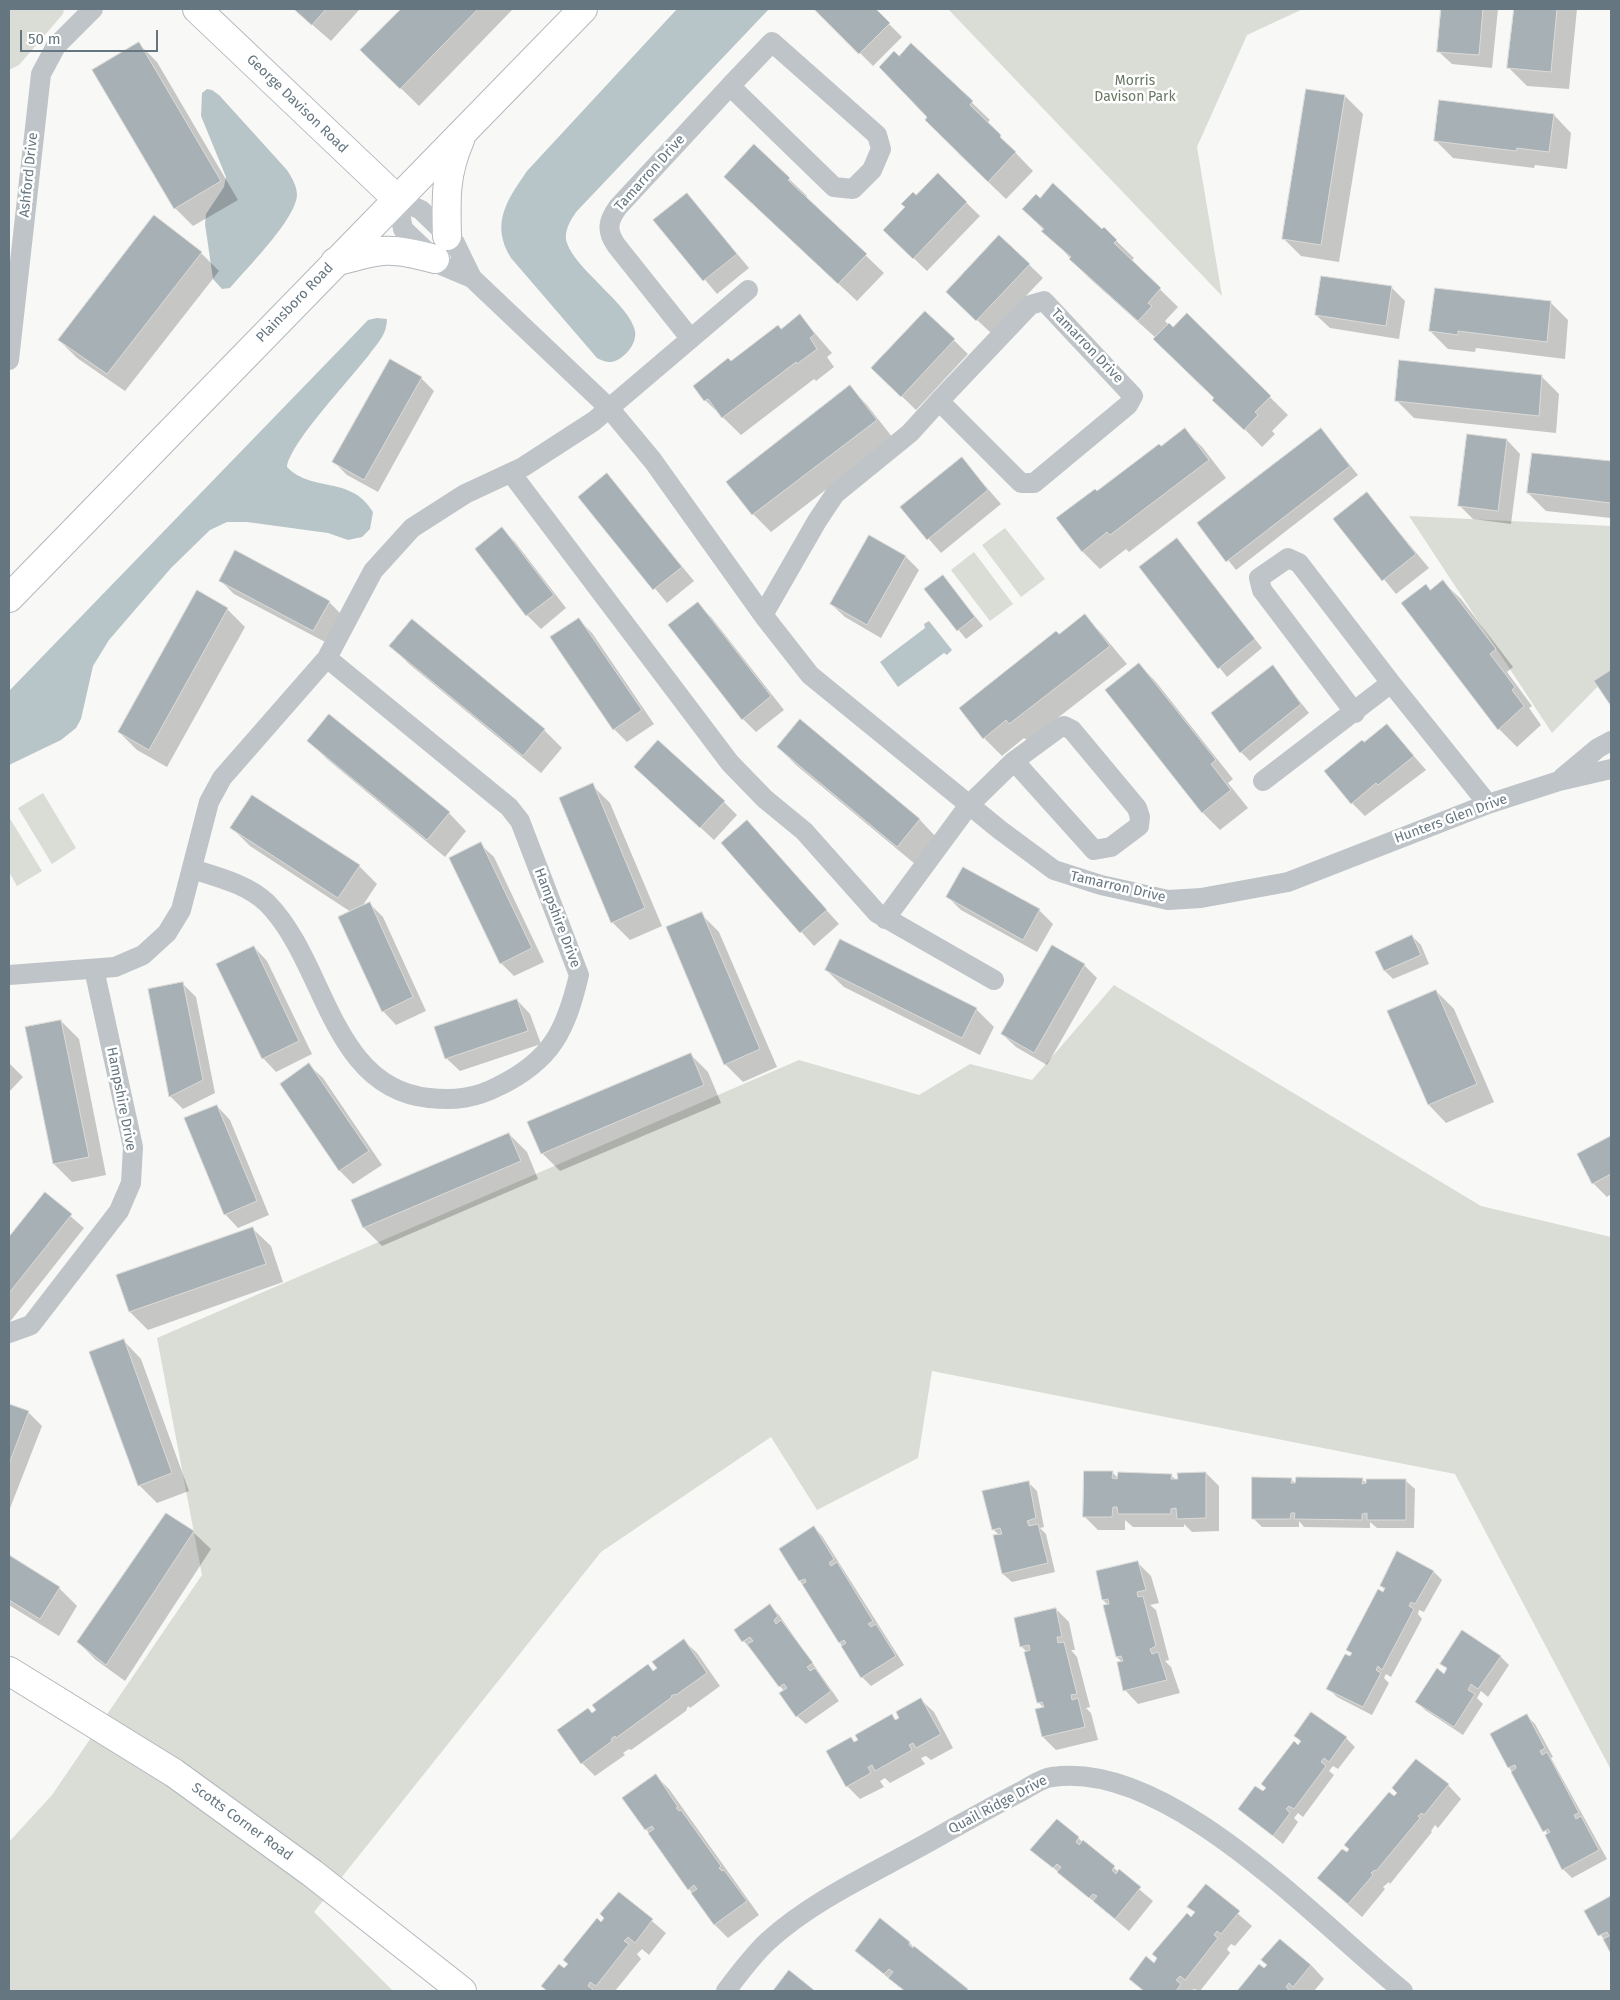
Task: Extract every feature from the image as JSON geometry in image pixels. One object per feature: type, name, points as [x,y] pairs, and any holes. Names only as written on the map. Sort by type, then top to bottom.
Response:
[{"type":"street","name":"Ashford Drive","points":[[9,360],[41,74],[56,46],[93,9]]},
{"type":"street","name":"George Davison Road","points":[[197,9],[397,199]]},
{"type":"street","name":"Plainsboro Road","points":[[9,598],[583,9]]},
{"type":"street","name":"Tamarron Drive","points":[[690,338],[616,245],[608,228],[610,217],[618,206],[730,86],[772,42],[877,135],[881,149],[872,170],[853,189],[834,187],[730,86]]},
{"type":"street","points":[[334,263],[379,249],[404,251],[441,248],[450,162],[464,131]]},
{"type":"street","name":"Tamarron Drive","points":[[397,199],[403,229],[441,248],[455,243],[472,278],[609,408],[653,461],[764,615],[810,675],[969,805],[1054,870],[1101,885],[1168,900],[1201,898],[1288,882],[1344,859]]},
{"type":"street","name":"Tamarron Drive","points":[[397,199],[421,210],[441,248],[441,265],[472,278]]},
{"type":"street","points":[[9,976],[115,966],[143,955],[167,933],[181,910],[209,802],[222,778],[328,658],[373,572],[412,528],[465,494],[511,473],[594,421],[748,290]]},
{"type":"street","name":"Tamarron Drive","points":[[764,615],[817,521],[835,494],[910,433],[939,401],[1030,305],[1044,301],[1133,396],[1128,405],[1034,483],[1029,484],[1022,483],[939,401]]},
{"type":"street","points":[[511,473],[730,763],[765,799],[804,831],[877,913],[994,980]]},
{"type":"street","points":[[1355,713],[1262,590],[1259,578],[1288,558],[1299,563],[1391,683],[1488,804]]},
{"type":"street","name":"Hampshire Drive","points":[[192,869],[237,884],[266,902],[287,925],[351,1051],[375,1077],[410,1096],[453,1101],[488,1092],[524,1074],[549,1049],[562,1029],[574,999],[579,975],[520,821],[508,807],[328,658]]},
{"type":"street","points":[[1263,781],[1355,713],[1391,683]]},
{"type":"street","points":[[885,919],[969,805],[1014,761],[1064,726],[1072,730],[1137,808],[1140,817],[1139,826],[1111,847],[1094,850],[1014,761]]},
{"type":"street","name":"Hunters Glen Drive","points":[[1559,781],[1598,748],[1611,741]]},
{"type":"street","name":"Hunters Glen Drive","points":[[1344,859],[1488,804],[1559,781],[1611,769]]},
{"type":"street","name":"Hampshire Drive","points":[[9,1333],[31,1325],[119,1211],[132,1183],[133,1147],[94,969]]},
{"type":"street","name":"Scotts Corner Road","points":[[9,1671],[174,1773],[312,1873],[462,1991]]},
{"type":"street","name":"Quail Ridge Drive","points":[[726,1991],[768,1942],[807,1912],[860,1879],[1050,1777],[1092,1776],[1126,1785],[1166,1804],[1220,1837],[1284,1888],[1403,1991]]},
{"type":"green space","points":[[9,9],[64,9],[63,14],[19,65],[9,70]]},
{"type":"green space","name":"Morris Davison Park","points":[[948,9],[1303,9],[1247,35],[1197,147],[1222,296]]},
{"type":"green space","points":[[1409,516],[1611,526],[1611,673],[1552,733]]},
{"type":"green space","points":[[1005,528],[1045,579],[1021,597],[982,545]]},
{"type":"green space","points":[[974,552],[1013,604],[990,621],[951,570]]},
{"type":"green space","points":[[43,793],[76,848],[52,864],[18,808]]},
{"type":"green space","points":[[9,817],[42,871],[17,886],[9,872]]},
{"type":"green space","points":[[1114,985],[1481,1206],[1611,1237],[1611,1770],[1455,1474],[932,1371],[918,1458],[817,1510],[771,1437],[601,1552],[314,1912],[393,1991],[9,1991],[9,1842],[52,1795],[202,1575],[157,1338],[799,1060],[919,1095],[970,1064],[1032,1080]]},
{"type":"shaded area","points":[[677,9],[769,9],[577,211],[570,222],[566,239],[572,253],[624,310],[635,331],[634,342],[627,352],[616,361],[607,362],[597,358],[511,258],[505,246],[502,223],[508,202],[527,171]]},
{"type":"shaded area","points":[[207,89],[219,95],[287,170],[297,192],[295,205],[280,230],[230,288],[222,289],[213,279],[205,224],[206,214],[224,187],[226,177],[201,116],[202,93]]},
{"type":"shaded area","points":[[377,318],[387,319],[386,329],[382,337],[310,426],[291,456],[287,467],[297,475],[308,480],[343,488],[354,493],[373,512],[370,529],[362,537],[348,540],[328,533],[247,522],[227,522],[210,530],[171,568],[109,640],[93,666],[81,719],[76,728],[61,740],[9,765],[9,691],[368,320]]},
{"type":"shaded area","points":[[929,621],[952,650],[947,655],[944,653],[898,687],[880,662],[925,628],[924,624]]},
{"type":"building","points":[[294,9],[326,9],[312,25]]},
{"type":"building","points":[[401,9],[478,9],[400,89],[360,50]]},
{"type":"building","points":[[814,9],[876,9],[890,23],[859,54]]},
{"type":"building","points":[[1441,9],[1483,9],[1479,55],[1437,52]]},
{"type":"building","points":[[1514,9],[1557,9],[1551,72],[1507,68]]},
{"type":"building","points":[[139,42],[221,181],[174,209],[92,70]]},
{"type":"building","points":[[911,43],[973,101],[970,105],[1016,152],[988,182],[925,120],[927,117],[879,67],[894,51],[899,56]]},
{"type":"building","points":[[1306,89],[1345,95],[1321,245],[1282,239]]},
{"type":"building","points":[[1439,100],[1554,114],[1549,152],[1517,148],[1516,151],[1434,141]]},
{"type":"building","points":[[754,144],[790,178],[788,180],[867,254],[838,284],[724,177]]},
{"type":"building","points":[[938,173],[967,202],[913,259],[883,230],[905,207],[901,204],[913,192],[916,195]]},
{"type":"building","points":[[1053,183],[1102,229],[1104,227],[1117,240],[1114,243],[1161,288],[1148,303],[1152,306],[1138,321],[1069,259],[1071,257],[1041,231],[1044,229],[1022,209],[1036,194],[1040,198]]},
{"type":"building","points":[[687,193],[737,254],[703,281],[653,220]]},
{"type":"building","points":[[154,215],[202,252],[107,374],[58,340]]},
{"type":"building","points":[[999,235],[1030,264],[976,321],[946,292]]},
{"type":"building","points":[[1321,276],[1392,286],[1386,326],[1315,315]]},
{"type":"building","points":[[1435,288],[1551,301],[1547,342],[1458,331],[1458,335],[1429,331]]},
{"type":"building","points":[[925,311],[955,339],[901,397],[871,368]]},
{"type":"building","points":[[1187,313],[1271,396],[1255,412],[1258,415],[1244,430],[1153,339],[1169,323],[1173,327]]},
{"type":"building","points":[[800,314],[815,334],[810,338],[817,349],[797,364],[796,362],[722,418],[708,399],[704,401],[693,386],[728,358],[731,361],[778,325],[781,329]]},
{"type":"building","points":[[390,359],[422,377],[364,480],[332,462]]},
{"type":"building","points":[[1399,360],[1542,375],[1539,416],[1395,401]]},
{"type":"building","points":[[850,385],[877,420],[752,515],[726,482]]},
{"type":"building","points":[[1185,428],[1209,460],[1110,535],[1107,532],[1082,552],[1056,518],[1095,489],[1097,491],[1159,444],[1161,446]]},
{"type":"building","points":[[1321,428],[1350,466],[1226,562],[1197,523]]},
{"type":"building","points":[[1467,434],[1507,439],[1498,511],[1458,506]]},
{"type":"building","points":[[1532,453],[1611,461],[1611,503],[1527,493]]},
{"type":"building","points":[[962,457],[988,490],[927,540],[900,507]]},
{"type":"building","points":[[607,473],[682,567],[653,590],[578,497]]},
{"type":"building","points":[[1367,492],[1416,554],[1382,581],[1333,519]]},
{"type":"building","points":[[502,527],[554,595],[526,616],[475,549]]},
{"type":"building","points":[[869,535],[906,556],[867,625],[830,604]]},
{"type":"building","points":[[1177,538],[1255,639],[1218,669],[1139,567]]},
{"type":"building","points":[[235,550],[330,601],[313,631],[219,581]]},
{"type":"building","points":[[943,575],[975,617],[957,631],[924,589]]},
{"type":"building","points":[[1443,580],[1496,649],[1490,654],[1515,687],[1512,690],[1524,706],[1498,730],[1401,603],[1426,584],[1430,590]]},
{"type":"building","points":[[197,590],[228,608],[149,750],[118,732]]},
{"type":"building","points":[[698,602],[771,696],[742,720],[668,625]]},
{"type":"building","points":[[1085,614],[1110,646],[1009,724],[1006,720],[983,739],[959,708],[1056,631],[1059,634]]},
{"type":"building","points":[[579,618],[642,710],[613,730],[550,637]]},
{"type":"building","points":[[412,619],[545,729],[523,756],[389,646]]},
{"type":"building","points":[[1139,663],[1216,760],[1211,764],[1231,790],[1202,813],[1105,690]]},
{"type":"building","points":[[1273,665],[1301,704],[1240,753],[1211,713]]},
{"type":"building","points":[[1611,670],[1611,706],[1594,681]]},
{"type":"building","points":[[329,714],[450,812],[427,840],[307,741]]},
{"type":"building","points":[[800,719],[920,819],[897,847],[777,747]]},
{"type":"building","points":[[1387,724],[1414,756],[1378,785],[1376,783],[1351,804],[1324,771],[1362,740],[1364,742]]},
{"type":"building","points":[[658,740],[725,801],[700,828],[634,767]]},
{"type":"building","points":[[593,783],[645,908],[611,923],[559,798]]},
{"type":"building","points":[[252,795],[360,865],[338,898],[230,828]]},
{"type":"building","points":[[747,820],[827,910],[800,933],[721,843]]},
{"type":"building","points":[[481,842],[532,948],[500,964],[449,858]]},
{"type":"building","points":[[963,867],[1040,909],[1023,940],[946,897]]},
{"type":"building","points":[[370,902],[413,997],[382,1012],[338,917]]},
{"type":"building","points":[[702,912],[760,1049],[724,1065],[666,927]]},
{"type":"building","points":[[1412,935],[1421,955],[1384,971],[1375,952]]},
{"type":"building","points":[[840,939],[977,1008],[962,1038],[825,970]]},
{"type":"building","points":[[1052,945],[1085,964],[1034,1053],[1001,1034]]},
{"type":"building","points":[[254,946],[299,1041],[262,1059],[216,964]]},
{"type":"building","points":[[183,982],[203,1080],[169,1097],[148,989]]},
{"type":"building","points":[[1436,990],[1477,1084],[1428,1105],[1387,1011]]},
{"type":"building","points":[[517,999],[528,1031],[445,1059],[434,1027]]},
{"type":"building","points":[[61,1020],[89,1157],[53,1164],[25,1027]]},
{"type":"building","points":[[691,1053],[704,1085],[541,1154],[527,1122]]},
{"type":"building","points":[[309,1063],[369,1151],[339,1171],[280,1084]]},
{"type":"building","points":[[217,1105],[257,1201],[224,1215],[184,1118]]},
{"type":"building","points":[[509,1133],[521,1161],[363,1228],[351,1200]]},
{"type":"building","points":[[1611,1136],[1611,1174],[1592,1184],[1577,1154]]},
{"type":"building","points":[[45,1192],[72,1214],[9,1293],[9,1237]]},
{"type":"building","points":[[253,1227],[266,1264],[129,1312],[116,1275]]},
{"type":"building","points":[[124,1339],[172,1473],[138,1486],[89,1352]]},
{"type":"building","points":[[9,1404],[29,1411],[9,1464]]},
{"type":"building","points":[[1084,1471],[1113,1471],[1112,1478],[1117,1479],[1118,1472],[1172,1474],[1171,1479],[1178,1479],[1177,1473],[1206,1472],[1206,1518],[1177,1519],[1176,1508],[1171,1509],[1171,1514],[1118,1514],[1117,1507],[1113,1507],[1112,1517],[1083,1517]]},
{"type":"building","points":[[1252,1477],[1292,1478],[1291,1483],[1295,1483],[1296,1477],[1363,1478],[1362,1484],[1366,1483],[1366,1479],[1406,1479],[1406,1520],[1367,1520],[1367,1513],[1362,1514],[1362,1520],[1294,1519],[1295,1513],[1291,1513],[1290,1519],[1252,1519]]},
{"type":"building","points":[[1029,1481],[1036,1518],[1027,1521],[1029,1526],[1038,1524],[1048,1563],[1002,1574],[993,1535],[1002,1534],[1000,1528],[992,1530],[982,1491]]},
{"type":"building","points":[[166,1513],[194,1531],[106,1665],[77,1642]]},
{"type":"building","points":[[814,1526],[834,1559],[829,1563],[831,1566],[837,1562],[873,1621],[868,1624],[871,1627],[876,1624],[896,1656],[861,1678],[841,1646],[846,1643],[844,1640],[839,1643],[802,1584],[806,1582],[805,1579],[799,1581],[779,1549]]},
{"type":"building","points":[[1397,1551],[1434,1571],[1415,1604],[1411,1602],[1409,1606],[1414,1609],[1382,1670],[1378,1666],[1376,1670],[1381,1673],[1363,1707],[1326,1689],[1345,1654],[1350,1656],[1352,1653],[1346,1650],[1378,1589],[1383,1592],[1385,1588],[1380,1586]]},
{"type":"building","points":[[9,1555],[60,1587],[40,1619],[9,1600]]},
{"type":"building","points":[[1138,1561],[1146,1590],[1137,1592],[1138,1597],[1143,1596],[1156,1646],[1150,1649],[1152,1654],[1158,1652],[1167,1680],[1123,1691],[1117,1662],[1123,1661],[1121,1656],[1116,1657],[1103,1605],[1109,1604],[1108,1599],[1102,1600],[1096,1571]]},
{"type":"building","points":[[770,1604],[778,1616],[774,1620],[776,1624],[781,1620],[813,1663],[807,1667],[810,1671],[815,1668],[831,1691],[796,1717],[779,1693],[787,1688],[784,1684],[779,1687],[747,1644],[753,1641],[750,1637],[742,1642],[734,1630]]},
{"type":"building","points":[[1056,1608],[1062,1637],[1057,1637],[1058,1643],[1064,1642],[1077,1694],[1071,1695],[1072,1700],[1078,1698],[1085,1727],[1042,1737],[1035,1709],[1044,1707],[1042,1702],[1037,1703],[1024,1652],[1030,1650],[1029,1645],[1020,1647],[1014,1618]]},
{"type":"building","points":[[1462,1630],[1501,1656],[1478,1689],[1471,1684],[1468,1690],[1475,1694],[1454,1727],[1415,1702],[1437,1668],[1444,1674],[1447,1668],[1440,1664]]},
{"type":"building","points":[[684,1639],[707,1673],[676,1695],[671,1696],[616,1738],[615,1736],[611,1739],[612,1741],[581,1764],[557,1730],[588,1708],[592,1713],[596,1710],[592,1705],[648,1664],[653,1671],[657,1668],[652,1662]]},
{"type":"building","points":[[921,1698],[941,1734],[916,1748],[913,1743],[909,1745],[912,1750],[875,1771],[872,1765],[868,1767],[871,1773],[846,1787],[826,1751],[851,1737],[854,1742],[858,1740],[855,1735],[892,1714],[895,1720],[899,1718],[896,1712]]},
{"type":"building","points":[[1311,1712],[1347,1737],[1329,1762],[1324,1758],[1321,1762],[1326,1766],[1294,1809],[1289,1806],[1286,1809],[1290,1813],[1273,1836],[1238,1809],[1255,1786],[1263,1791],[1266,1788],[1261,1784],[1294,1741],[1298,1745],[1301,1741],[1294,1736]]},
{"type":"building","points":[[1527,1714],[1545,1748],[1540,1751],[1542,1755],[1547,1752],[1579,1813],[1574,1815],[1576,1819],[1581,1816],[1599,1850],[1562,1870],[1545,1835],[1550,1832],[1548,1829],[1543,1832],[1511,1772],[1516,1768],[1515,1765],[1508,1768],[1490,1734]]},
{"type":"building","points":[[1416,1759],[1449,1784],[1424,1815],[1422,1813],[1418,1816],[1420,1818],[1376,1871],[1371,1873],[1373,1875],[1348,1904],[1317,1878],[1342,1849],[1347,1852],[1349,1849],[1344,1845],[1389,1792],[1394,1796],[1397,1793],[1392,1788]]},
{"type":"building","points":[[656,1774],[678,1807],[676,1808],[679,1811],[681,1810],[721,1866],[719,1868],[722,1871],[724,1870],[747,1901],[714,1925],[691,1893],[697,1889],[694,1885],[688,1890],[648,1833],[654,1829],[652,1826],[645,1830],[622,1798]]},
{"type":"building","points":[[1057,1819],[1079,1837],[1076,1842],[1079,1845],[1083,1840],[1115,1866],[1112,1870],[1116,1874],[1119,1869],[1141,1887],[1115,1919],[1093,1901],[1097,1896],[1093,1894],[1089,1898],[1057,1872],[1061,1867],[1057,1864],[1053,1868],[1030,1850]]},
{"type":"building","points":[[1206,1884],[1240,1911],[1221,1934],[1217,1931],[1214,1935],[1218,1938],[1185,1980],[1180,1976],[1176,1980],[1181,1984],[1176,1991],[1144,1991],[1129,1979],[1146,1956],[1154,1963],[1157,1958],[1152,1954],[1187,1913],[1191,1917],[1195,1912],[1187,1907]]},
{"type":"building","points":[[619,1892],[653,1919],[635,1943],[628,1937],[624,1941],[629,1944],[596,1986],[590,1982],[588,1986],[595,1991],[547,1991],[541,1986],[559,1964],[564,1968],[568,1964],[563,1960],[597,1918],[601,1922],[604,1918],[600,1914]]},
{"type":"building","points":[[1611,1896],[1611,1954],[1603,1939],[1609,1936],[1607,1932],[1598,1936],[1584,1911]]},
{"type":"building","points":[[880,1918],[910,1942],[909,1945],[913,1948],[914,1946],[968,1989],[966,1991],[905,1991],[888,1978],[893,1972],[889,1969],[884,1974],[855,1951]]},
{"type":"building","points":[[1280,1939],[1311,1965],[1293,1987],[1289,1983],[1286,1987],[1290,1991],[1237,1991],[1259,1964],[1264,1968],[1267,1965],[1261,1960]]},
{"type":"building","points":[[789,1970],[815,1991],[773,1991]]}]
